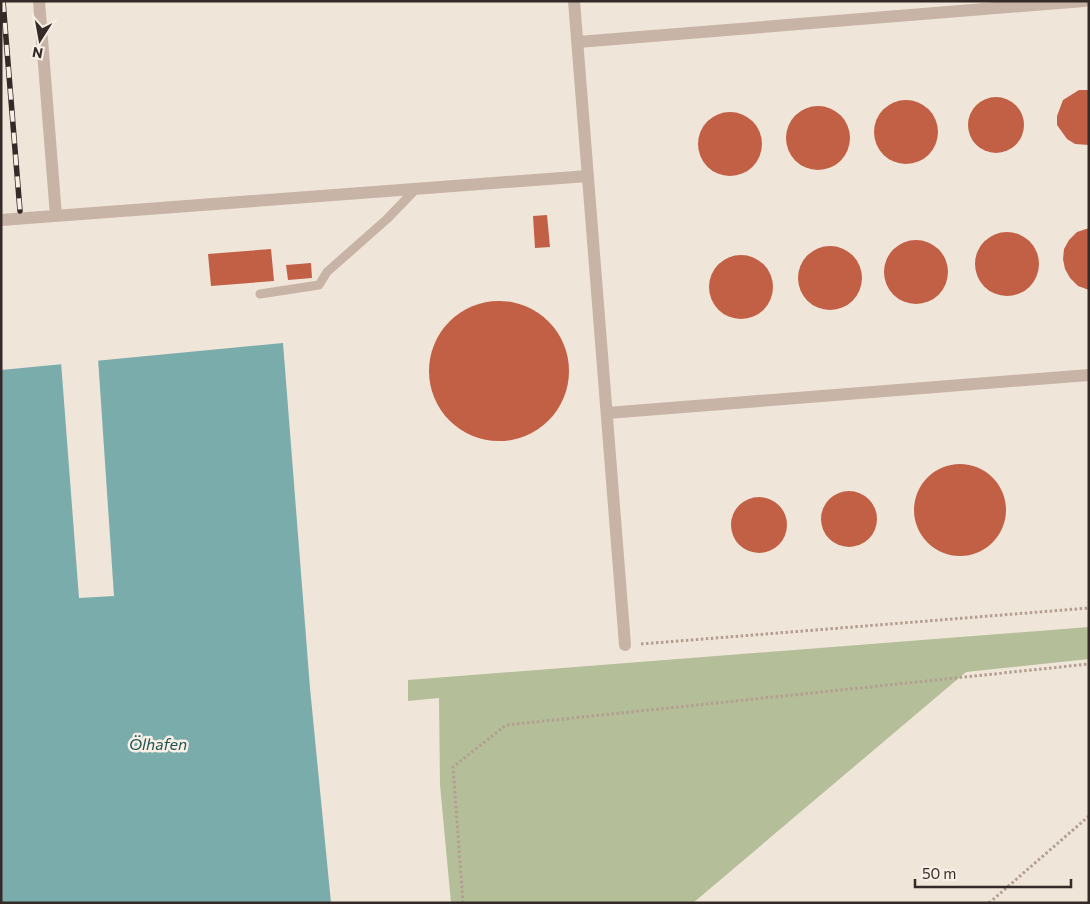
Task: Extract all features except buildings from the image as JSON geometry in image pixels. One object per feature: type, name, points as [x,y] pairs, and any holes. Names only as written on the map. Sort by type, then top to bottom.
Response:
[{"type":"street","points":[[39,1],[56,216]]},
{"type":"street","points":[[574,1],[625,645]]},
{"type":"street","points":[[578,42],[1084,1]]},
{"type":"street","points":[[1,220],[588,176]]},
{"type":"street","points":[[607,413],[1089,375]]},
{"type":"lane","points":[[260,294],[319,285],[327,272],[387,219],[416,189]]},
{"type":"path","points":[[625,645],[1089,608]]},
{"type":"path","points":[[463,903],[453,767],[506,725],[1089,664]]},
{"type":"path","points":[[989,903],[1089,816]]},
{"type":"green space","points":[[1089,627],[1089,659],[966,672],[693,903],[451,903],[440,785],[439,698],[408,701],[408,680]]},
{"type":"water","name":"Ölhafen","points":[[283,343],[310,688],[331,903],[1,903],[1,370]]},
{"type":"pier","points":[[98,358],[114,596],[79,598],[61,362]]},
{"type":"railway","points":[[3,1],[20,211]]}]
